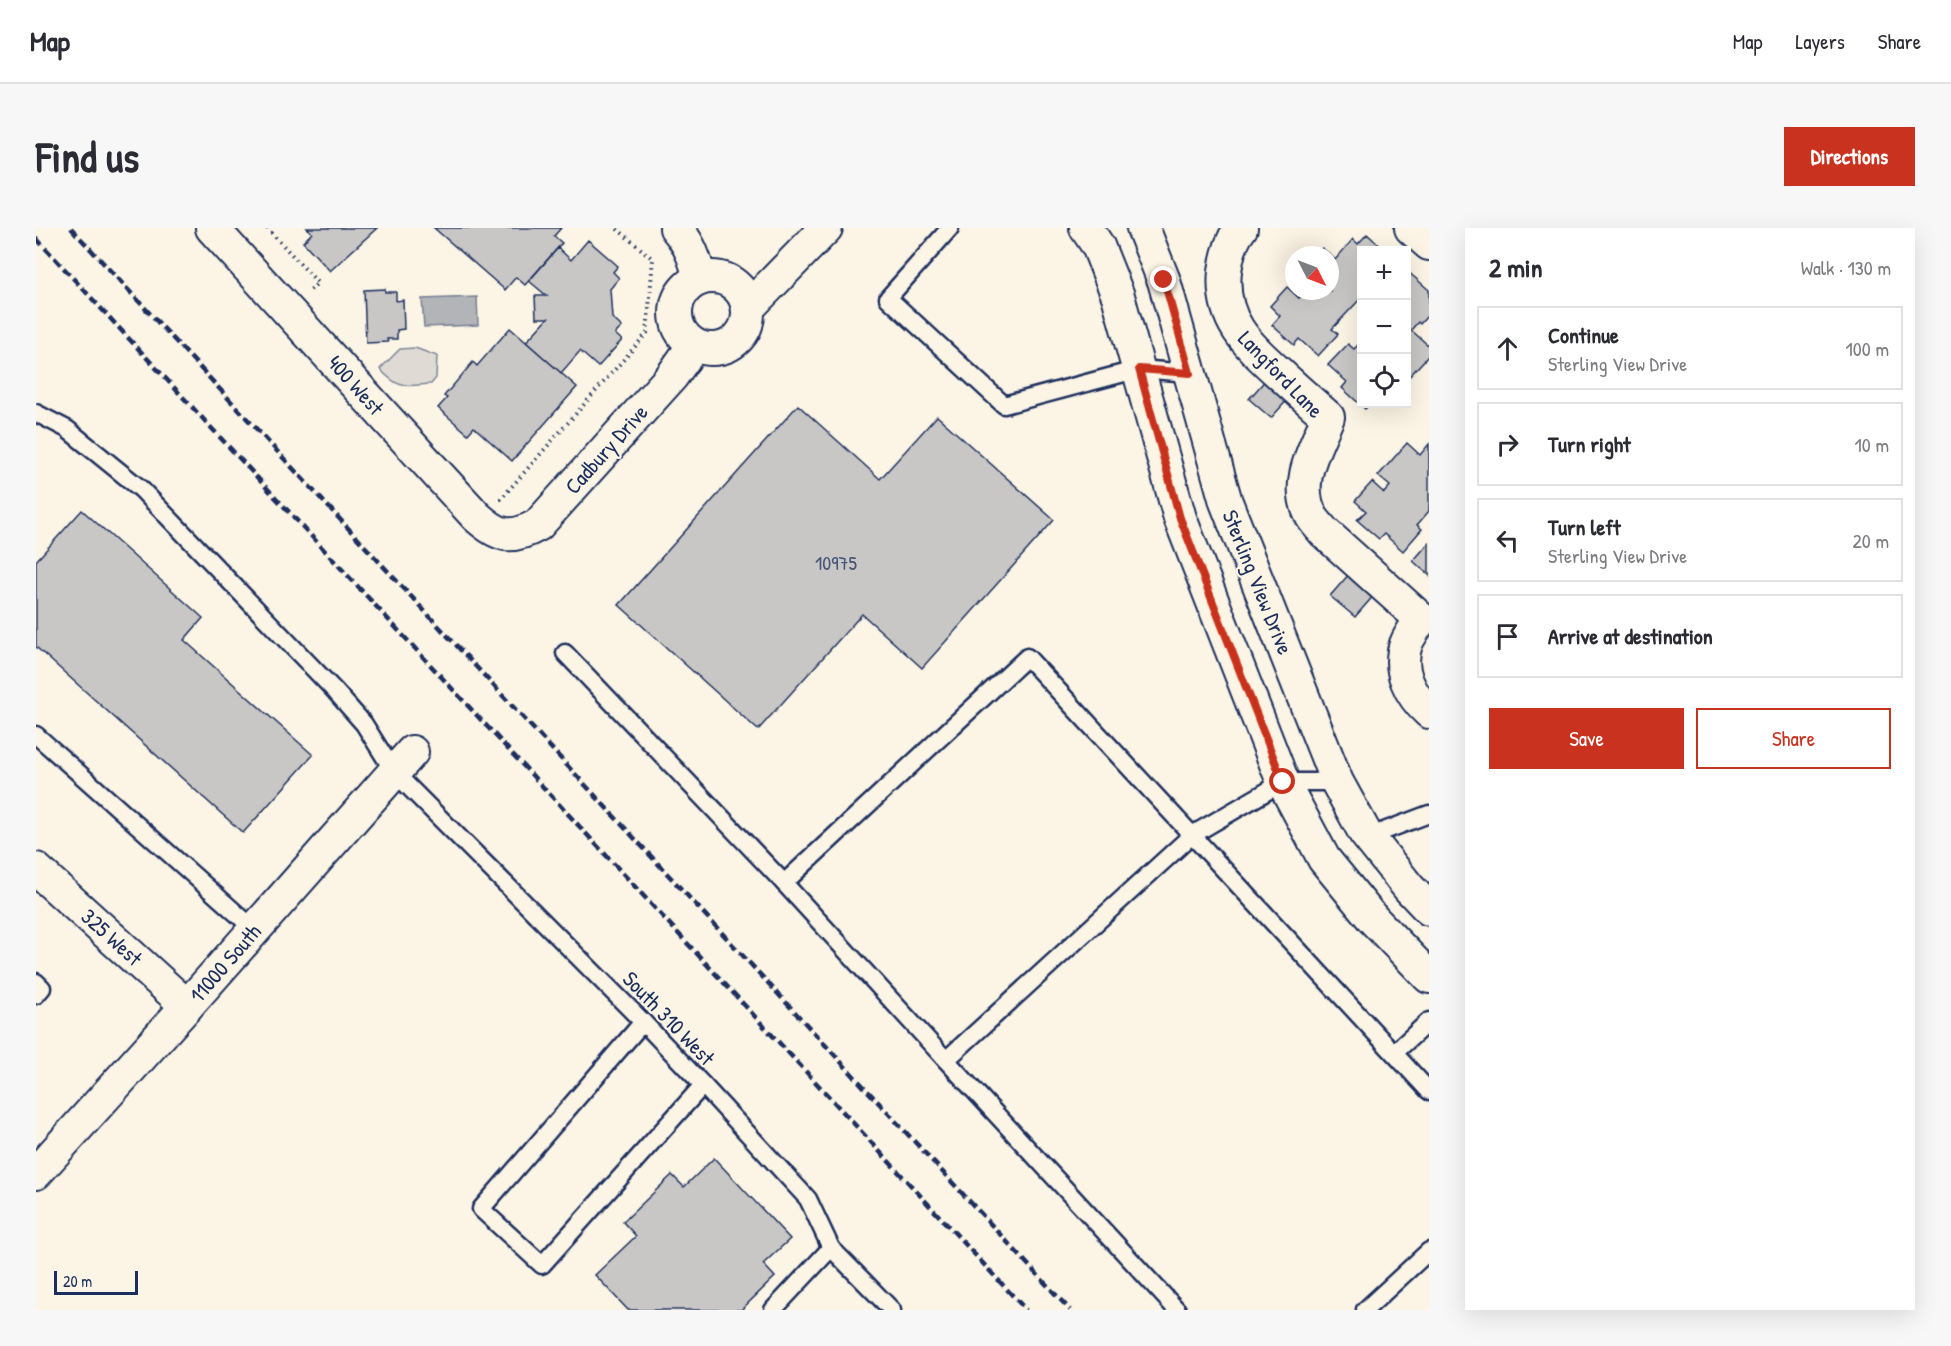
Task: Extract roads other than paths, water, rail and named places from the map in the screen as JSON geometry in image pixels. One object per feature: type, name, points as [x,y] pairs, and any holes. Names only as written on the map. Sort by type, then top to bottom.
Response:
[{"type":"street","name":"400 West","points":[[212,228],[476,516],[489,528],[504,535]]},
{"type":"street","points":[[676,228],[687,241],[700,279]]},
{"type":"street","points":[[1086,228],[1098,246],[1118,296],[1180,518],[1283,782],[1324,859],[1373,919],[1429,977]]},
{"type":"street","name":"Sterling View Drive","points":[[1143,228],[1164,280],[1226,502],[1337,782],[1368,837],[1429,909]]},
{"type":"street","name":"Langford Lane","points":[[1241,228],[1227,259],[1223,288],[1229,312],[1239,334],[1253,349],[1328,417],[1308,465],[1304,482],[1305,501],[1312,518],[1324,532],[1421,620],[1406,643],[1403,658],[1409,689],[1429,712]]},
{"type":"street","points":[[1411,228],[1429,244]]},
{"type":"street","points":[[748,308],[814,232]]},
{"type":"street","points":[[713,277],[726,279],[736,286],[744,296],[748,308],[747,324],[738,338],[725,347],[710,349],[694,345],[684,336],[678,324],[676,310],[680,297],[688,286],[700,279],[713,277]]},
{"type":"street","name":"Cadbury Drive","points":[[504,535],[522,534],[538,525],[672,376],[694,345]]},
{"type":"street","name":"11000 South","points":[[36,1173],[403,762]]},
{"type":"street","name":"325 West","points":[[36,869],[187,1006]]},
{"type":"lane","points":[[950,228],[888,298],[1004,405],[1139,369],[1190,373]]},
{"type":"lane","name":"South 310 West","points":[[36,413],[67,429],[141,489],[364,724],[403,762],[808,1199],[831,1248],[892,1310]]},
{"type":"lane","points":[[565,653],[784,883],[1177,1310]]},
{"type":"lane","points":[[784,883],[1027,657],[1429,1091]]},
{"type":"lane","points":[[36,735],[255,930]]},
{"type":"lane","points":[[946,1060],[1192,835],[1283,782],[1337,782]]},
{"type":"lane","points":[[1368,837],[1429,814]]},
{"type":"lane","points":[[36,982],[42,988],[36,995]]},
{"type":"lane","points":[[1394,1053],[1429,1021]]},
{"type":"lane","points":[[643,1022],[481,1209],[542,1265],[703,1085]]},
{"type":"lane","points":[[773,1310],[831,1248]]},
{"type":"lane","points":[[1365,1310],[1429,1251]]},
{"type":"railway","points":[[71,228],[1070,1310]]},
{"type":"railway","points":[[36,238],[1026,1310]]}]
